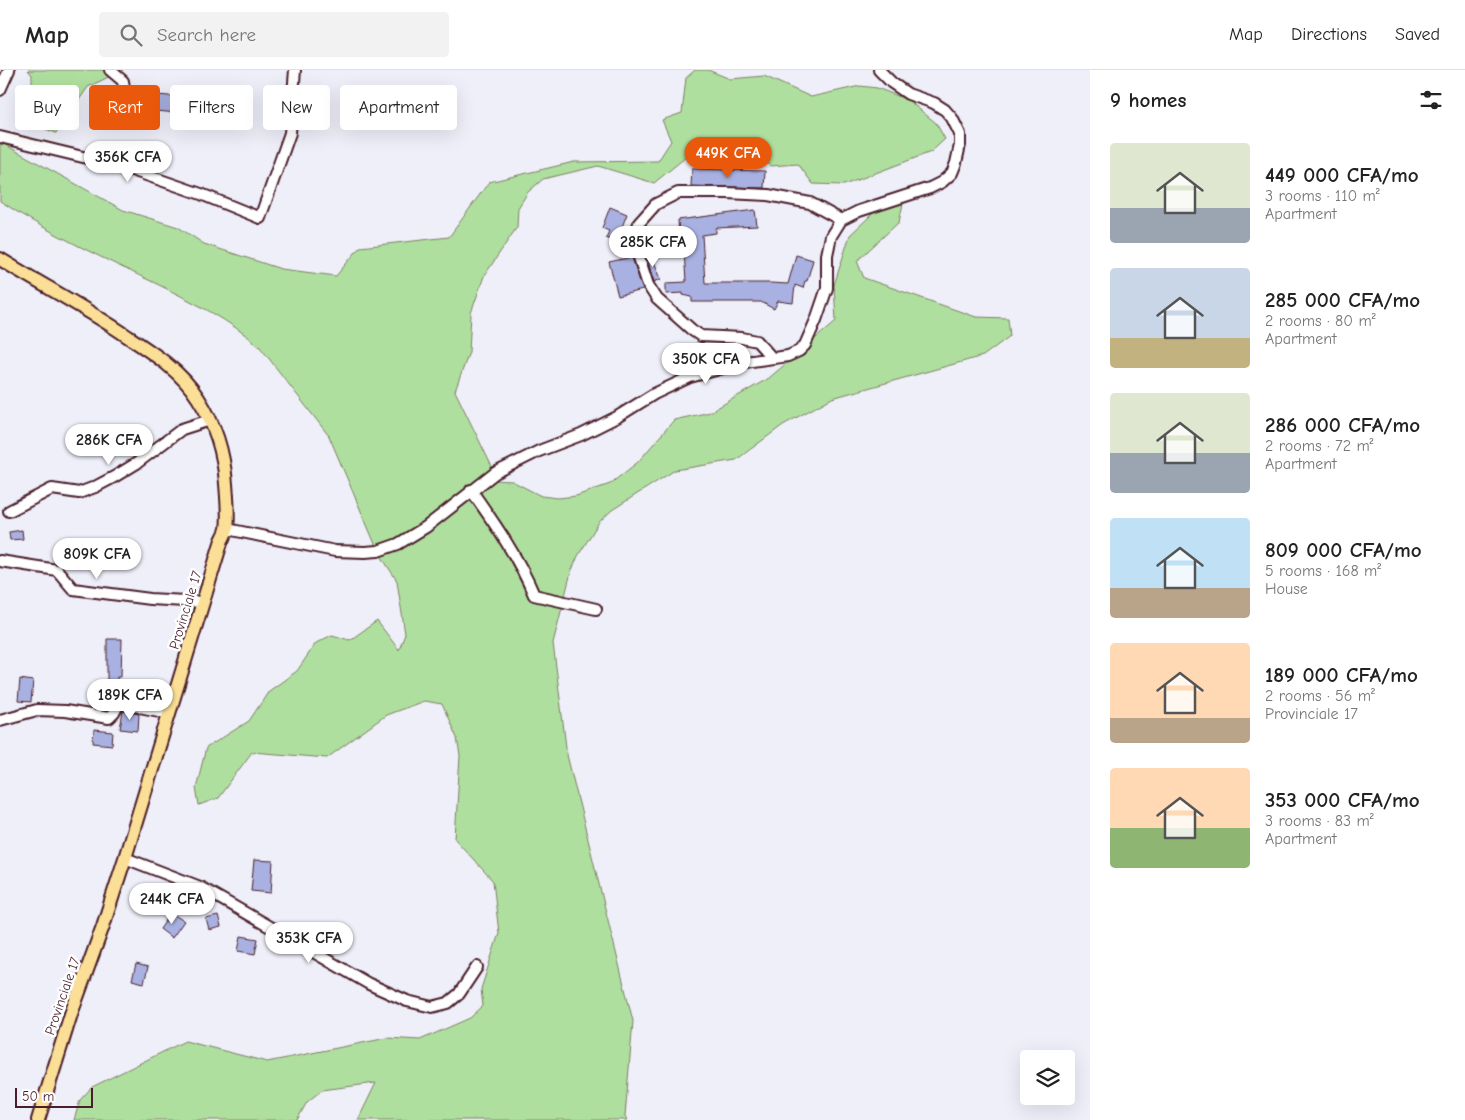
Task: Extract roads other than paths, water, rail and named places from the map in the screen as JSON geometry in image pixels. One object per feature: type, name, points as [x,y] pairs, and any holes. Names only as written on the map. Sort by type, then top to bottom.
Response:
[{"type":"main road","name":"Provinciale 17","points":[[0,259],[91,312],[158,356],[198,397],[220,445],[225,470],[227,529],[220,543],[125,858],[71,1014],[38,1120]]},
{"type":"street","points":[[0,90],[9,70]]},
{"type":"street","points":[[110,70],[123,81],[123,85]]},
{"type":"street","points":[[0,137],[120,166],[201,194],[260,218],[290,133],[295,70]]},
{"type":"street","points":[[227,529],[335,551],[378,551],[398,544],[426,527],[495,473],[539,452],[582,435],[617,417],[654,394],[690,377],[722,368],[788,356],[799,352],[805,345],[816,320],[827,288],[827,254],[831,236],[841,220],[859,210],[930,188],[942,182],[952,173],[956,163],[960,134],[952,118],[934,103],[908,94],[892,84],[879,70]]},
{"type":"street","points":[[772,358],[757,341],[742,338],[701,336],[657,299],[648,285],[634,242],[639,223],[656,204],[678,193],[727,192],[768,195],[810,203],[841,220]]},
{"type":"street","points":[[9,511],[52,490],[79,493],[95,487],[114,478],[182,429],[210,420]]},
{"type":"street","points":[[471,490],[501,533],[524,572],[534,595],[596,609]]},
{"type":"street","points":[[0,561],[57,570],[73,589],[150,599],[203,602]]},
{"type":"street","points":[[0,720],[37,710],[65,711],[109,718],[118,705],[125,704],[169,713]]},
{"type":"street","points":[[125,858],[200,887],[368,984],[407,1001],[432,1007],[448,1003],[458,994],[477,967]]}]
